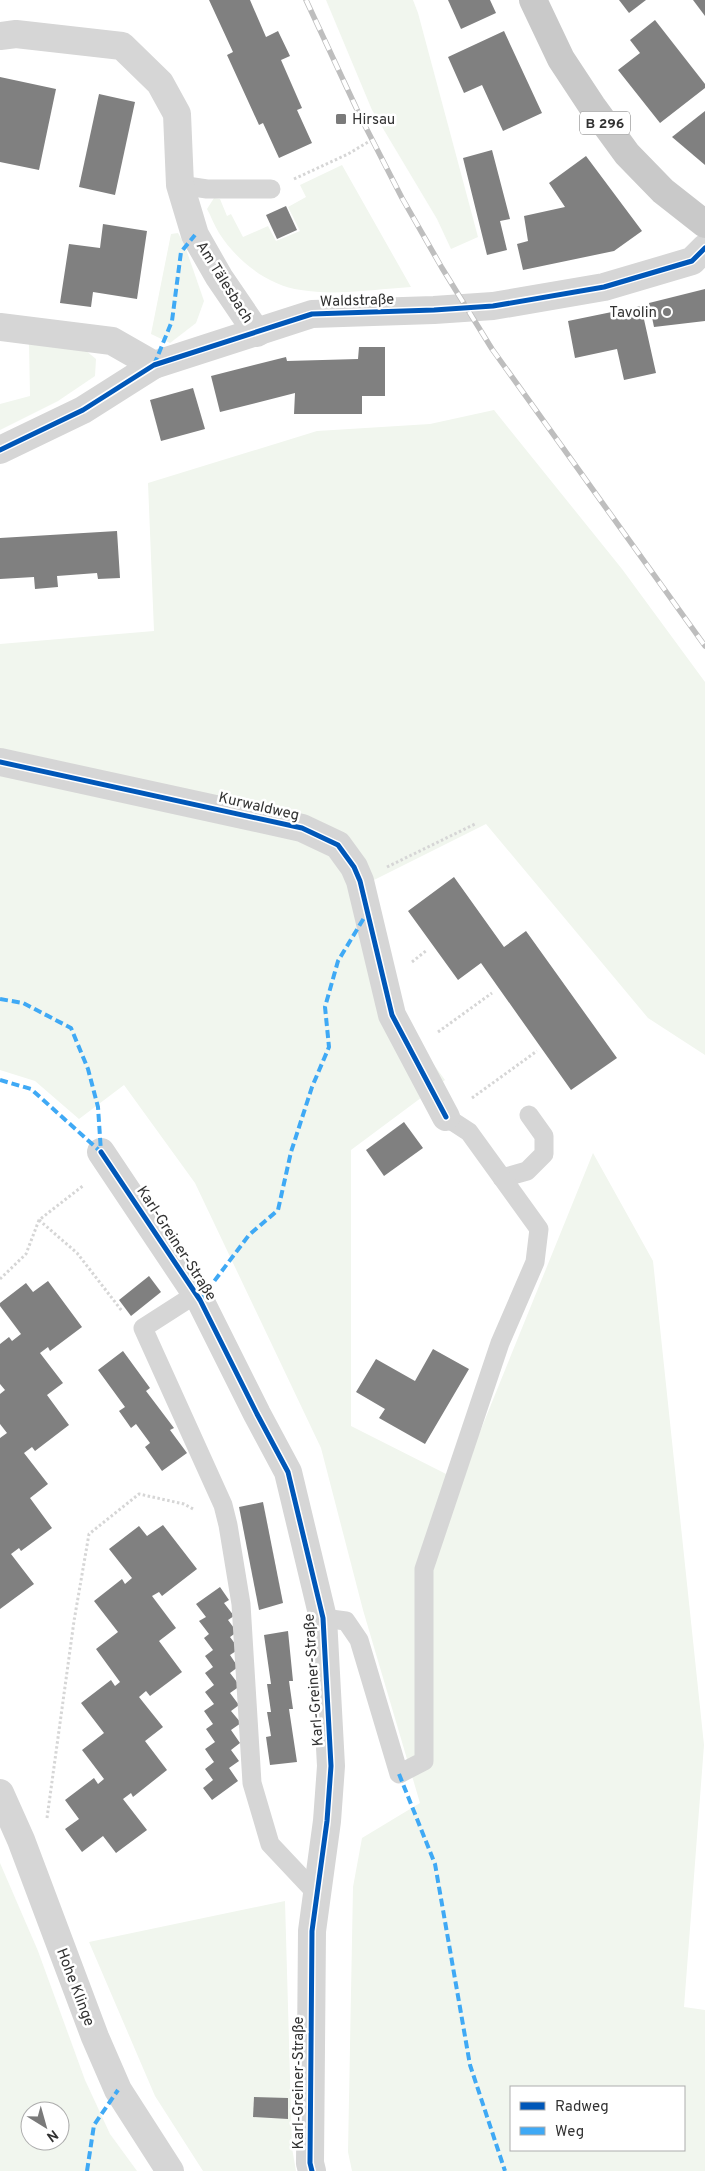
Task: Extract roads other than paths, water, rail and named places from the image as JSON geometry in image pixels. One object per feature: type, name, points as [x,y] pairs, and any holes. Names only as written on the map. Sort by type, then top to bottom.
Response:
[{"type":"main road","name":"B 296","points":[[533,0],[561,59],[627,154],[663,191],[705,224]]},
{"type":"street","name":"Am Tälesbach","points":[[0,36],[16,34],[122,46],[160,83],[177,114],[180,184],[195,236],[219,277],[256,332]]},
{"type":"street","name":"Waldstraße","points":[[0,450],[83,410],[154,365],[312,314],[493,306],[604,288],[692,261],[705,248]]},
{"type":"street","points":[[0,327],[112,341],[154,365]]},
{"type":"street","name":"Kurwaldweg","points":[[0,762],[302,828],[338,844],[354,867],[360,881],[392,1015],[446,1117]]},
{"type":"street","name":"Karl-Greiner-Straße","points":[[101,1152],[196,1294],[288,1472],[323,1618],[331,1766],[327,1821],[312,1931],[310,2163],[312,2171]]},
{"type":"street","name":"Hohe Klinge","points":[[0,1793],[21,1840],[95,2037],[118,2090],[170,2171]]},
{"type":"lane","points":[[180,184],[206,189],[271,189]]},
{"type":"lane","points":[[502,1178],[527,1171],[544,1154],[544,1136],[529,1115]]},
{"type":"lane","points":[[323,1618],[346,1621],[359,1640],[399,1774],[424,1761],[424,1569],[500,1344],[535,1262],[539,1229],[469,1132],[446,1117]]},
{"type":"lane","points":[[196,1294],[144,1328],[223,1505],[228,1525],[241,1604],[252,1783],[270,1844],[317,1894]]},
{"type":"railway","points":[[306,0],[360,116],[402,198],[492,349],[705,646]]},
{"type":"place","name":"Hirsau","points":[[341,119]]},
{"type":"place","name":"Tavolin","points":[[667,312]]}]
